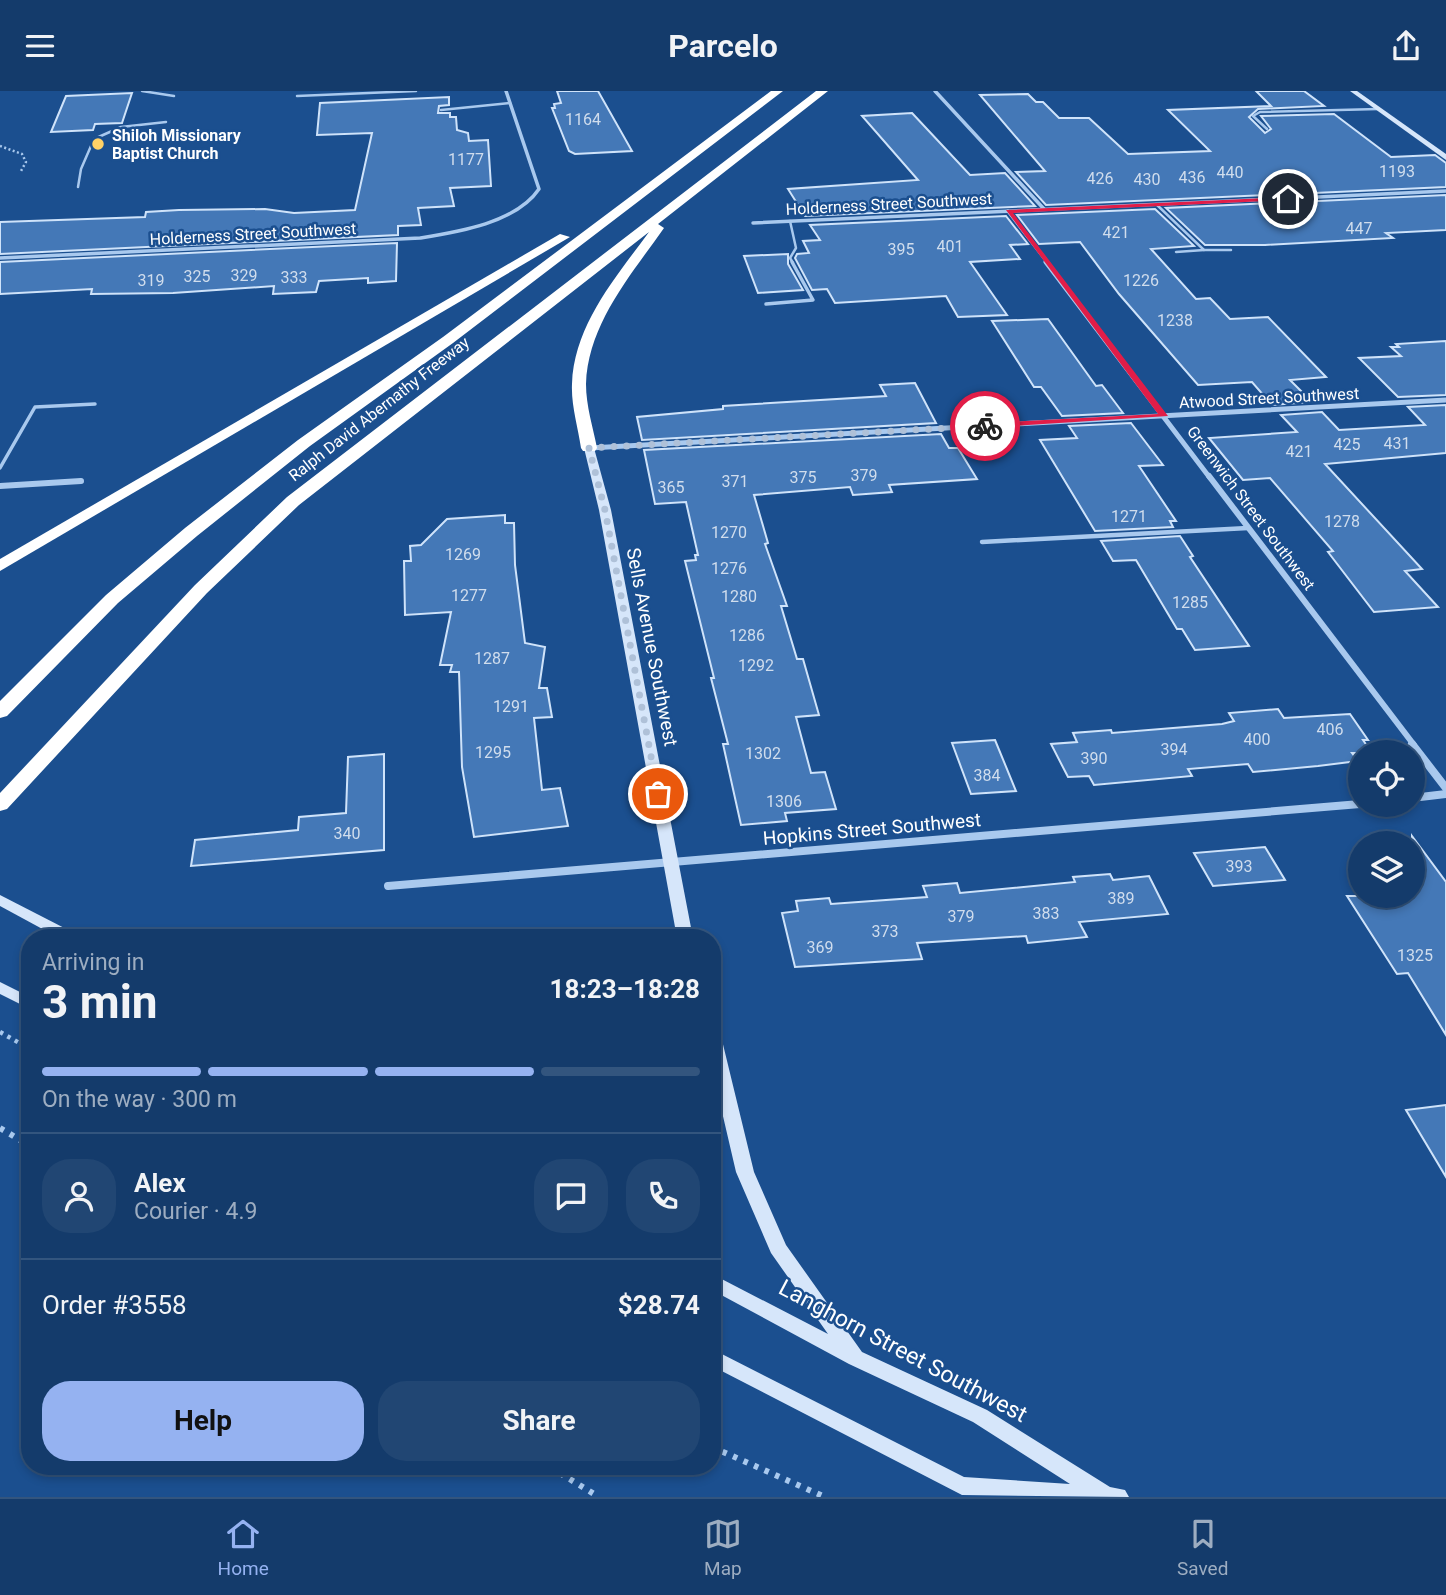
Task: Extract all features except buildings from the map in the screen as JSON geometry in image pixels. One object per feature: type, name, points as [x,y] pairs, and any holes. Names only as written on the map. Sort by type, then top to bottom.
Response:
[{"type":"highway","name":"Ralph David Abernathy Freeway","points":[[0,712],[112,599],[191,532],[304,443],[448,340],[778,91]]},
{"type":"highway","name":"Ralph David Abernathy Freeway","points":[[2,803],[201,589],[293,501],[823,91]]},
{"type":"highway","points":[[0,566],[641,192]]},
{"type":"highway","points":[[589,448],[579,385],[582,358],[591,332],[608,299],[671,208]]},
{"type":"street","points":[[506,91],[510,103]]},
{"type":"street","points":[[935,91],[1044,209]]},
{"type":"street","points":[[1353,91],[1446,157]]},
{"type":"street","name":"Holderness Street Southwest","points":[[0,258],[420,239],[451,234],[529,202],[539,189],[510,103]]},
{"type":"street","name":"Holderness Street Southwest","points":[[753,222],[1446,191]]},
{"type":"street","name":"Greenwich Street Southwest","points":[[1008,211],[1446,788]]},
{"type":"street","name":"Atwood Street Southwest","points":[[589,448],[1446,400]]},
{"type":"street","name":"Sells Avenue Southwest","points":[[589,448],[605,510],[683,929]]},
{"type":"street","points":[[0,486],[81,481]]},
{"type":"street","points":[[1425,797],[1446,794]]},
{"type":"street","name":"Hopkins Street Southwest","points":[[388,886],[1348,805]]},
{"type":"street","points":[[0,900],[54,929]]},
{"type":"street","points":[[0,987],[21,999]]},
{"type":"street","points":[[721,1070],[745,1172],[778,1248],[856,1358]]},
{"type":"street","name":"Langhorn Street Southwest","points":[[721,1286],[856,1358],[980,1416],[1110,1495]]},
{"type":"street","name":"Langhorn Street Southwest","points":[[721,1362],[962,1486],[1110,1495]]},
{"type":"lane","points":[[142,91],[174,96]]},
{"type":"lane","points":[[297,96],[415,91]]},
{"type":"lane","points":[[441,110],[510,103]]},
{"type":"lane","points":[[1267,129],[1253,116],[1260,112],[1378,109]]},
{"type":"lane","points":[[78,187],[80,169],[94,139],[121,127],[166,123]]},
{"type":"lane","points":[[1156,204],[1204,250]]},
{"type":"lane","points":[[766,304],[813,300],[790,258],[796,248],[789,221]]},
{"type":"lane","points":[[1176,252],[1231,250]]},
{"type":"lane","points":[[0,468],[35,408],[95,404]]},
{"type":"lane","points":[[982,542],[1248,528]]},
{"type":"path","points":[[0,146],[22,154],[26,162],[21,171]]},
{"type":"path","points":[[0,1032],[21,1044]]},
{"type":"path","points":[[0,1128],[21,1141]]},
{"type":"path","points":[[721,1451],[825,1497]]},
{"type":"path","points":[[563,1475],[599,1497]]},
{"type":"way so far","points":[[658,794],[605,510],[589,448],[985,426]]},
{"type":"place","name":"Shiloh Missionary Baptist Church","points":[[98,144]]},
{"type":"route","points":[[985,426],[1163,416],[1008,211],[1288,199]]}]
